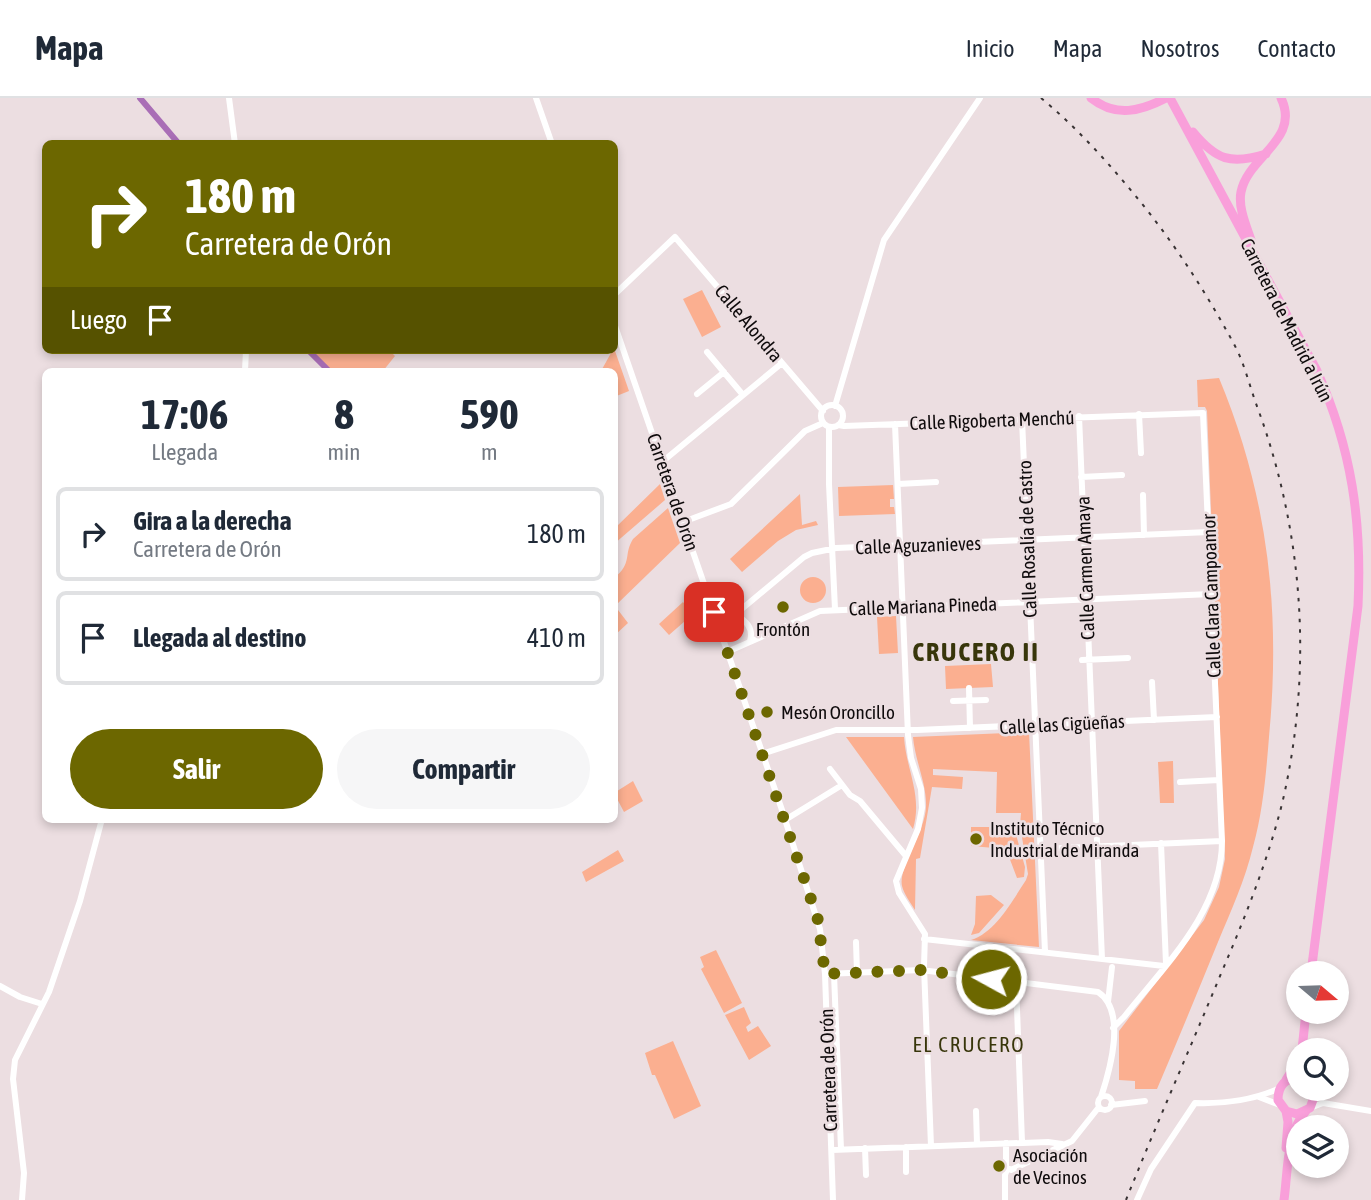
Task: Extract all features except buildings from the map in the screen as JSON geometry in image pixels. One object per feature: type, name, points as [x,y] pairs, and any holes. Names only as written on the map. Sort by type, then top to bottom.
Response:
[{"type":"highway","points":[[1091,98],[1103,105],[1125,111],[1144,109],[1168,98]]},
{"type":"highway","name":"Carretera de Madrid a Irún","points":[[1168,98],[1308,353],[1335,415],[1352,475],[1359,532],[1358,606],[1313,961]]},
{"type":"highway","points":[[1257,261],[1241,207],[1241,193],[1246,177],[1268,153],[1283,130],[1286,109],[1281,98]]},
{"type":"highway","points":[[1179,114],[1206,148],[1219,155],[1231,159],[1249,159],[1268,153]]},
{"type":"highway","points":[[1279,1200],[1288,1134],[1283,1108],[1278,1100],[1286,1080]]},
{"type":"highway","points":[[1284,1200],[1294,1136],[1300,1118],[1309,1109],[1311,1101]]},
{"type":"highway","points":[[1283,1108],[1297,1114],[1309,1109]]},
{"type":"street","points":[[229,98],[234,140]]},
{"type":"street","points":[[536,98],[551,140]]},
{"type":"street","points":[[835,406],[884,240],[980,98]]},
{"type":"street","name":"Calle Alondra","points":[[618,291],[675,237],[822,411]]},
{"type":"street","name":"Carretera de Orón","points":[[618,335],[818,920],[825,974],[833,1200]]},
{"type":"street","points":[[707,352],[741,392]]},
{"type":"street","points":[[662,462],[741,392],[782,363]]},
{"type":"street","points":[[697,394],[724,372]]},
{"type":"street","points":[[835,406],[827,407],[822,411],[821,417],[826,425],[835,609]]},
{"type":"street","points":[[683,522],[731,504],[805,431],[826,425],[841,426],[842,413],[835,406]]},
{"type":"street","name":"Calle Rigoberta Menchú","points":[[841,426],[1203,412]]},
{"type":"street","name":"Calle Clara Campoamor","points":[[1113,1028],[1198,921],[1210,900],[1219,872],[1222,841],[1203,412]]},
{"type":"street","points":[[1139,414],[1141,453]]},
{"type":"street","name":"Calle Carmen Amaya","points":[[1079,416],[1086,599],[1085,660],[1091,722],[1102,959]]},
{"type":"street","name":"Calle Rosalía de Castro","points":[[1022,419],[1045,952]]},
{"type":"street","points":[[895,424],[908,730],[922,808],[918,829],[897,875],[897,886],[923,929],[931,1146]]},
{"type":"street","name":"Calle Carmen Amaya","points":[[1081,477],[1122,475]]},
{"type":"street","points":[[898,484],[936,482]]},
{"type":"street","points":[[1143,495],[1144,535]]},
{"type":"street","name":"Calle Aguzanieves","points":[[719,628],[804,557],[832,549],[1209,532]]},
{"type":"street","name":"Calle Mariana Pineda","points":[[727,652],[813,612],[835,609],[1211,594]]},
{"type":"street","points":[[736,614],[748,624],[750,641]]},
{"type":"street","name":"Calle Carmen Amaya","points":[[1085,660],[1128,658]]},
{"type":"street","points":[[1152,681],[1154,720]]},
{"type":"street","name":"Calle las Cigüeñas","points":[[969,688],[970,728]]},
{"type":"street","name":"Calle las Cigüeñas","points":[[953,701],[986,700]]},
{"type":"street","name":"Calle las Cigüeñas","points":[[762,754],[831,731],[1217,717]]},
{"type":"street","points":[[830,769],[906,856]]},
{"type":"street","points":[[1180,782],[1219,780]]},
{"type":"street","points":[[785,820],[842,785]]},
{"type":"street","points":[[22,1200],[24,1173],[13,1070],[22,1041],[49,992],[80,901],[101,823]]},
{"type":"street","points":[[1040,849],[1222,841]]},
{"type":"street","points":[[924,939],[1165,965],[1161,843]]},
{"type":"street","points":[[856,942],[858,973]]},
{"type":"street","points":[[1107,1000],[1112,967]]},
{"type":"street","points":[[825,974],[924,971],[1098,992],[1107,1000],[1112,1010],[1113,1056],[1098,1102],[1099,1107],[1076,1137],[1046,1154],[1007,1170]]},
{"type":"street","points":[[834,974],[841,1149]]},
{"type":"street","points":[[1016,982],[1022,1142]]},
{"type":"street","points":[[0,986],[20,997],[42,1004]]},
{"type":"street","points":[[1136,1200],[1150,1169],[1195,1104],[1215,1104],[1259,1097],[1283,1084]]},
{"type":"street","points":[[1101,1097],[1108,1097],[1111,1105]]},
{"type":"street","points":[[1259,1097],[1283,1108]]},
{"type":"street","points":[[1099,1107],[1107,1110],[1111,1105],[1145,1101]]},
{"type":"street","points":[[1309,1109],[1323,1103],[1371,1111]]},
{"type":"street","points":[[976,1111],[976,1144]]},
{"type":"street","points":[[832,1150],[1022,1142],[1062,1144]]},
{"type":"street","points":[[1005,1200],[1006,1143]]},
{"type":"street","points":[[906,1147],[906,1171]]},
{"type":"street","points":[[865,1148],[866,1175]]},
{"type":"shaded area","points":[[702,290],[721,327],[702,337],[683,299]]},
{"type":"shaded area","points":[[314,354],[395,356],[385,368],[328,368]]},
{"type":"shaded area","points":[[610,354],[616,354],[629,391],[618,395],[618,368],[603,368]]},
{"type":"shaded area","points":[[1219,378],[1249,466],[1267,554],[1273,644],[1265,779],[1259,820],[1246,871],[1173,1052],[1157,1089],[1135,1089],[1135,1081],[1119,1080],[1119,1031],[1204,920],[1219,887],[1225,859],[1207,411],[1205,407],[1198,407],[1197,380]]},
{"type":"shaded area","points":[[660,484],[665,500],[618,541],[618,525]]},
{"type":"shaded area","points":[[893,485],[894,499],[890,499],[890,507],[894,507],[895,514],[839,516],[838,487]]},
{"type":"shaded area","points":[[800,494],[802,525],[816,521],[818,525],[796,530],[778,541],[742,572],[730,559]]},
{"type":"shaded area","points":[[668,508],[680,543],[618,603],[618,575],[624,568],[633,539]]},
{"type":"shaded area","points":[[813,577],[822,581],[826,590],[822,599],[813,603],[804,599],[800,590],[804,581]]},
{"type":"shaded area","points":[[683,602],[693,614],[669,635],[659,624]]},
{"type":"shaded area","points":[[618,610],[628,623],[618,632]]},
{"type":"shaded area","points":[[896,616],[898,653],[879,654],[877,617]]},
{"type":"shaded area","points":[[991,664],[993,687],[946,689],[945,666]]},
{"type":"shaded area","points":[[1029,732],[1039,947],[971,940],[996,923],[1026,880],[1028,874],[1020,825],[1021,813],[996,813],[997,772],[933,769],[933,775],[963,777],[962,789],[932,787],[920,858],[916,859],[915,910],[902,886],[904,870],[925,817],[926,807],[925,790],[913,737]]},
{"type":"shaded area","points":[[846,737],[904,737],[915,794],[916,817],[913,829]]},
{"type":"shaded area","points":[[1173,761],[1174,803],[1160,803],[1158,762]]},
{"type":"shaded area","points":[[633,781],[643,801],[624,812],[618,801],[618,790]]},
{"type":"shaded area","points":[[971,827],[1006,827],[1015,831],[1025,867],[1024,877],[1017,878],[1006,849],[971,846]]},
{"type":"shaded area","points":[[618,850],[624,861],[586,882],[582,872]]},
{"type":"shaded area","points":[[991,895],[1004,905],[979,933],[971,935],[975,924],[976,896]]},
{"type":"shaded area","points":[[716,950],[742,1003],[724,1013],[701,969],[704,967],[700,957]]},
{"type":"shaded area","points":[[744,1007],[751,1023],[746,1027],[748,1032],[758,1026],[771,1046],[749,1060],[725,1015]]},
{"type":"shaded area","points":[[673,1041],[701,1106],[674,1119],[655,1075],[652,1075],[645,1053]]},
{"type":"waterway","points":[[140,98],[176,140]]},
{"type":"waterway","points":[[312,354],[326,368]]},
{"type":"railway","points":[[1041,98],[1090,144],[1148,212],[1188,267],[1235,346],[1274,457],[1286,505],[1299,604],[1298,704],[1292,754],[1276,826],[1238,934],[1126,1200]]},
{"type":"place","name":"Frontón","points":[[783,607]]},
{"type":"place","name":"Mesón Oroncillo","points":[[767,712]]},
{"type":"place","name":"Instituto Técnico Industrial de Miranda","points":[[976,839]]},
{"type":"place","name":"Asociación de Vecinos","points":[[999,1166]]},
{"type":"district","name":"CRUCERO II","points":[[976,652]]},
{"type":"district","name":"EL CRUCERO","points":[[969,1044]]},
{"type":"route","points":[[714,612],[818,920],[825,974],[921,970],[991,979]]}]
